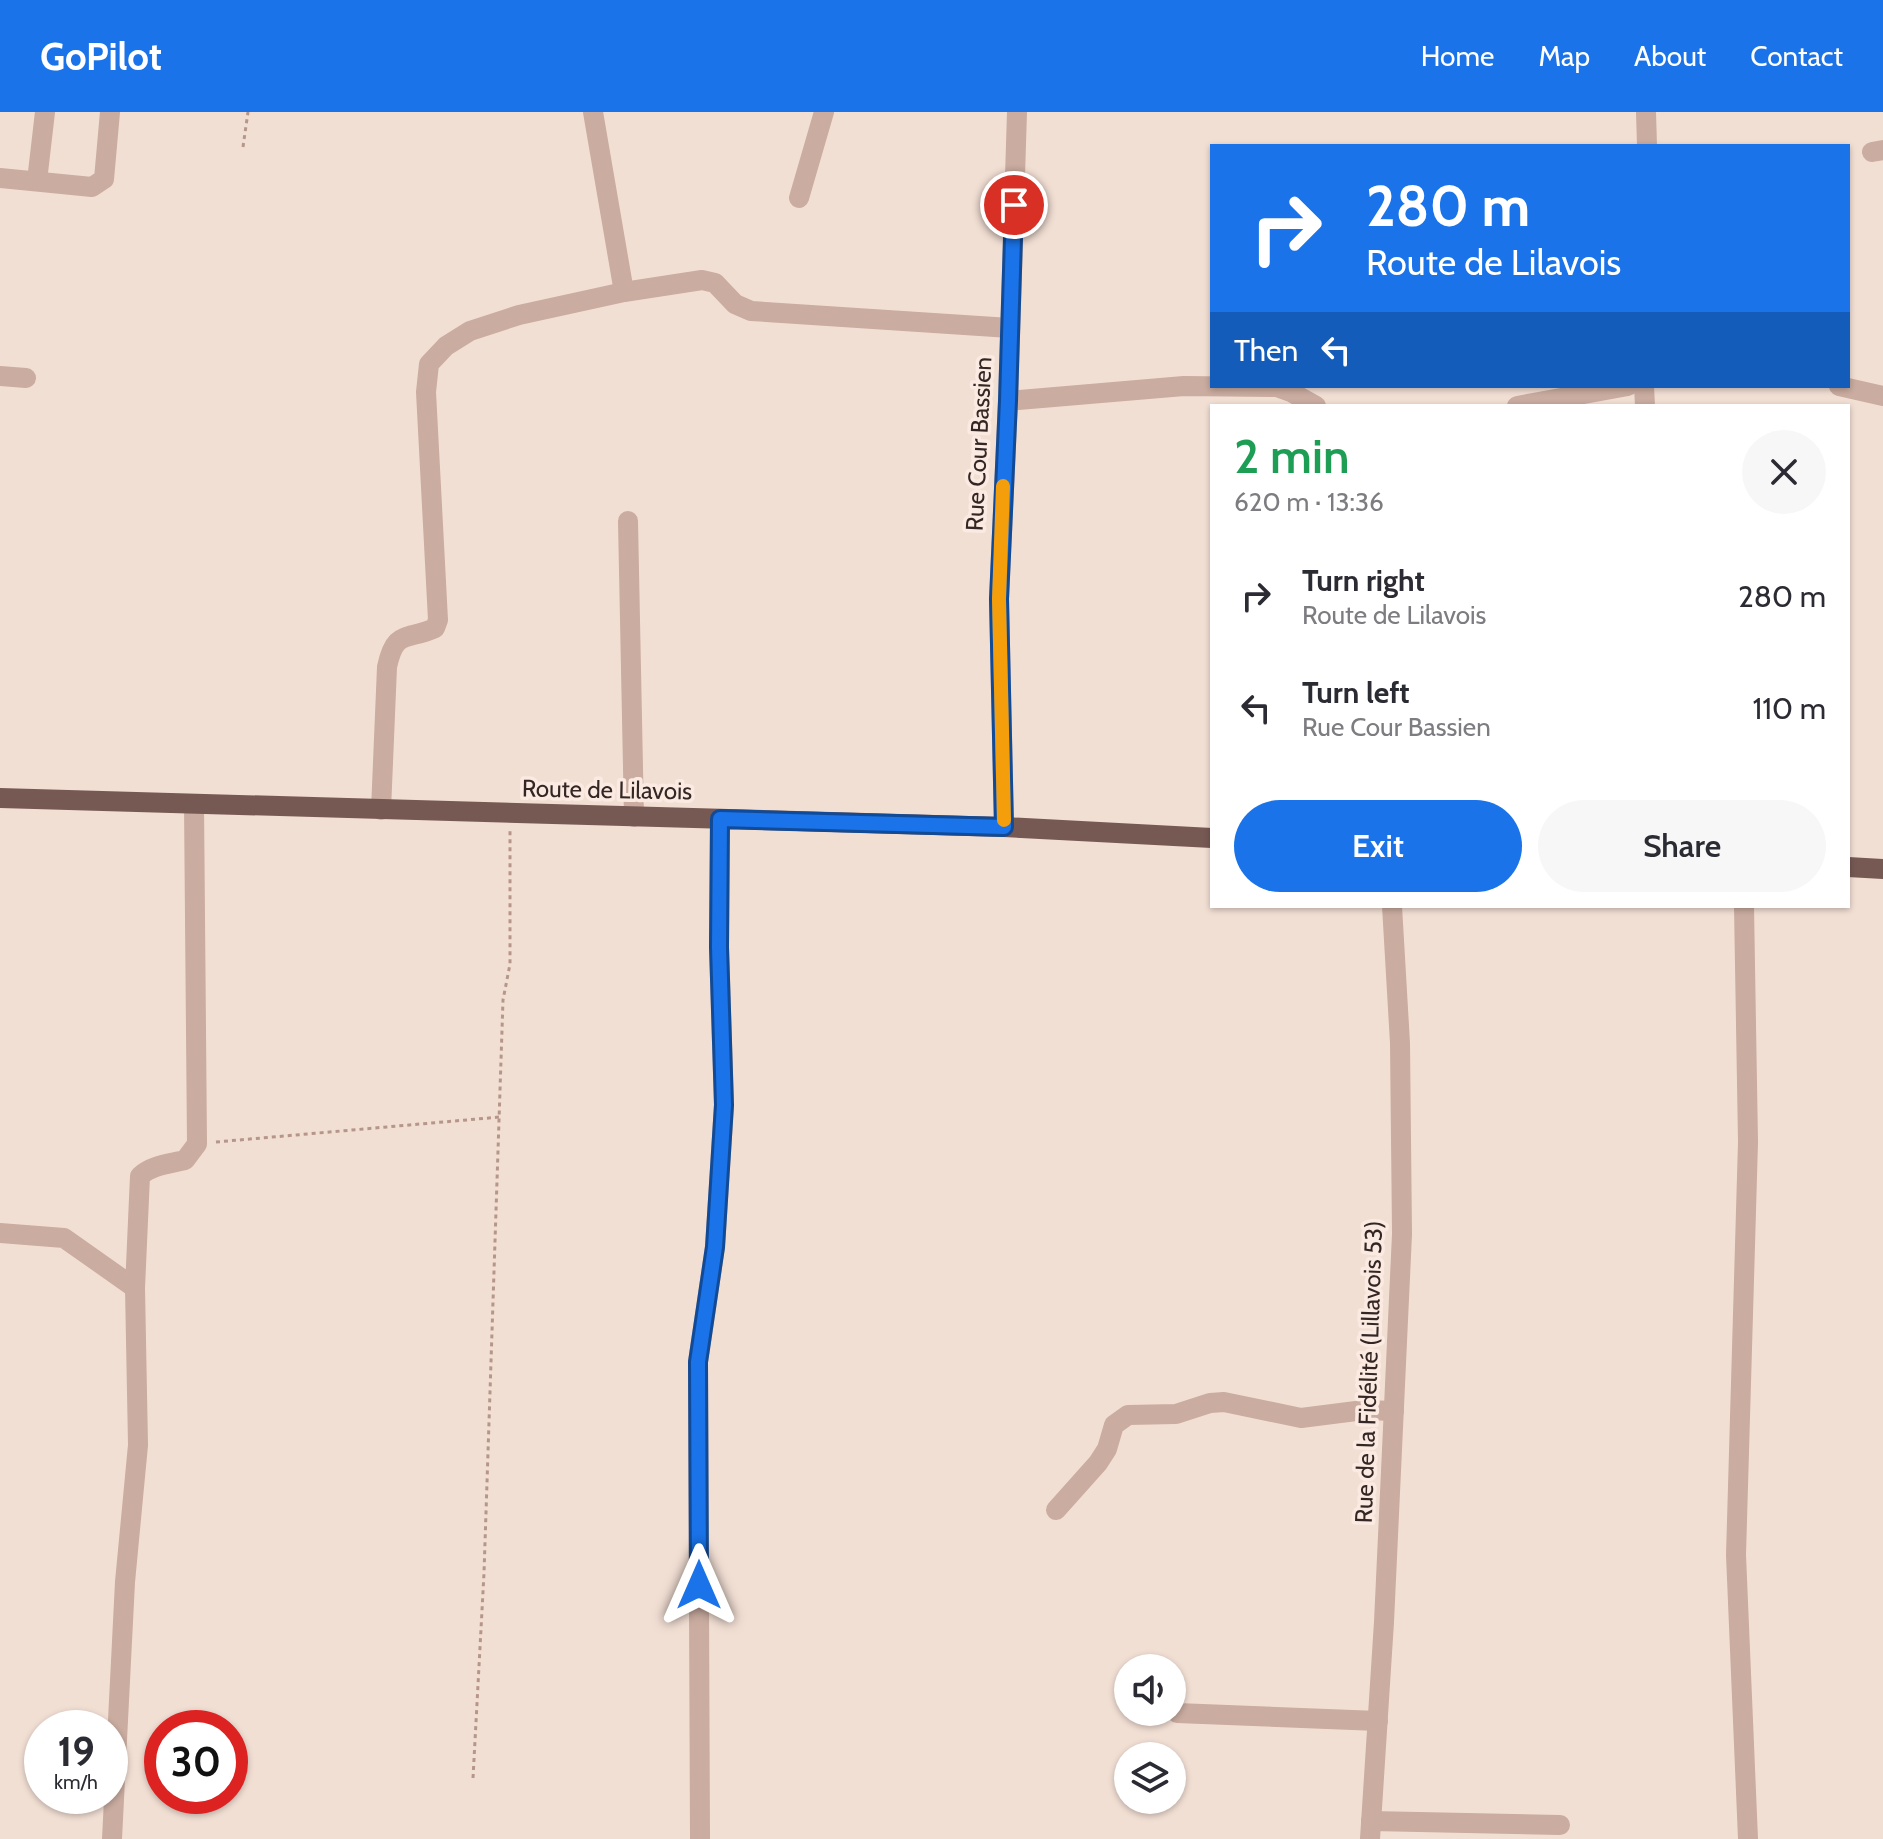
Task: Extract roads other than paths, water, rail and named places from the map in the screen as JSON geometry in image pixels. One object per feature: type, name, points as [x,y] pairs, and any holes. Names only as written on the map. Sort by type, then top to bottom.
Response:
[{"type":"main road","name":"Route de Lilavois","points":[[0,798],[1004,827],[1210,838]]},
{"type":"main road","points":[[1850,867],[1883,869]]},
{"type":"street","points":[[37,181],[45,112]]},
{"type":"street","points":[[0,178],[92,187],[100,184],[104,179],[110,112]]},
{"type":"street","points":[[593,112],[624,292]]},
{"type":"street","points":[[799,198],[824,112]]},
{"type":"street","name":"Rue Cour Bassien","points":[[1004,827],[999,599],[1017,112]]},
{"type":"street","points":[[1646,112],[1647,144]]},
{"type":"street","points":[[381,810],[387,667],[391,649],[403,636],[435,628],[438,620],[426,392],[429,364],[446,346],[470,331],[519,315],[624,292],[702,280],[715,283],[735,304],[751,311],[1010,328]]},
{"type":"street","points":[[0,376],[26,378]]},
{"type":"street","points":[[1008,401],[1210,386]]},
{"type":"street","points":[[1280,388],[1312,404]]},
{"type":"street","points":[[1528,404],[1617,388]]},
{"type":"street","points":[[1848,388],[1883,396]]},
{"type":"street","points":[[628,521],[634,817]]},
{"type":"street","points":[[112,1839],[125,1582],[138,1445],[135,1288],[140,1176],[146,1170],[185,1160],[197,1144],[194,804]]},
{"type":"street","points":[[700,1839],[698,1362],[715,1247],[724,1105],[719,947],[720,819]]},
{"type":"street","name":"Rue de la Fidélité (Lillavois 53)","points":[[1370,1830],[1402,1234],[1400,1043],[1392,908]]},
{"type":"street","points":[[1744,908],[1748,1142],[1736,1555],[1748,1839]]},
{"type":"street","points":[[0,1233],[64,1238],[135,1288]]},
{"type":"street","points":[[1056,1510],[1098,1463],[1107,1449],[1114,1425],[1128,1415],[1176,1414],[1210,1403],[1224,1402],[1301,1418],[1364,1410],[1394,1411]]},
{"type":"street","points":[[1186,1713],[1378,1721]]},
{"type":"street","points":[[1370,1830],[1560,1825]]}]
